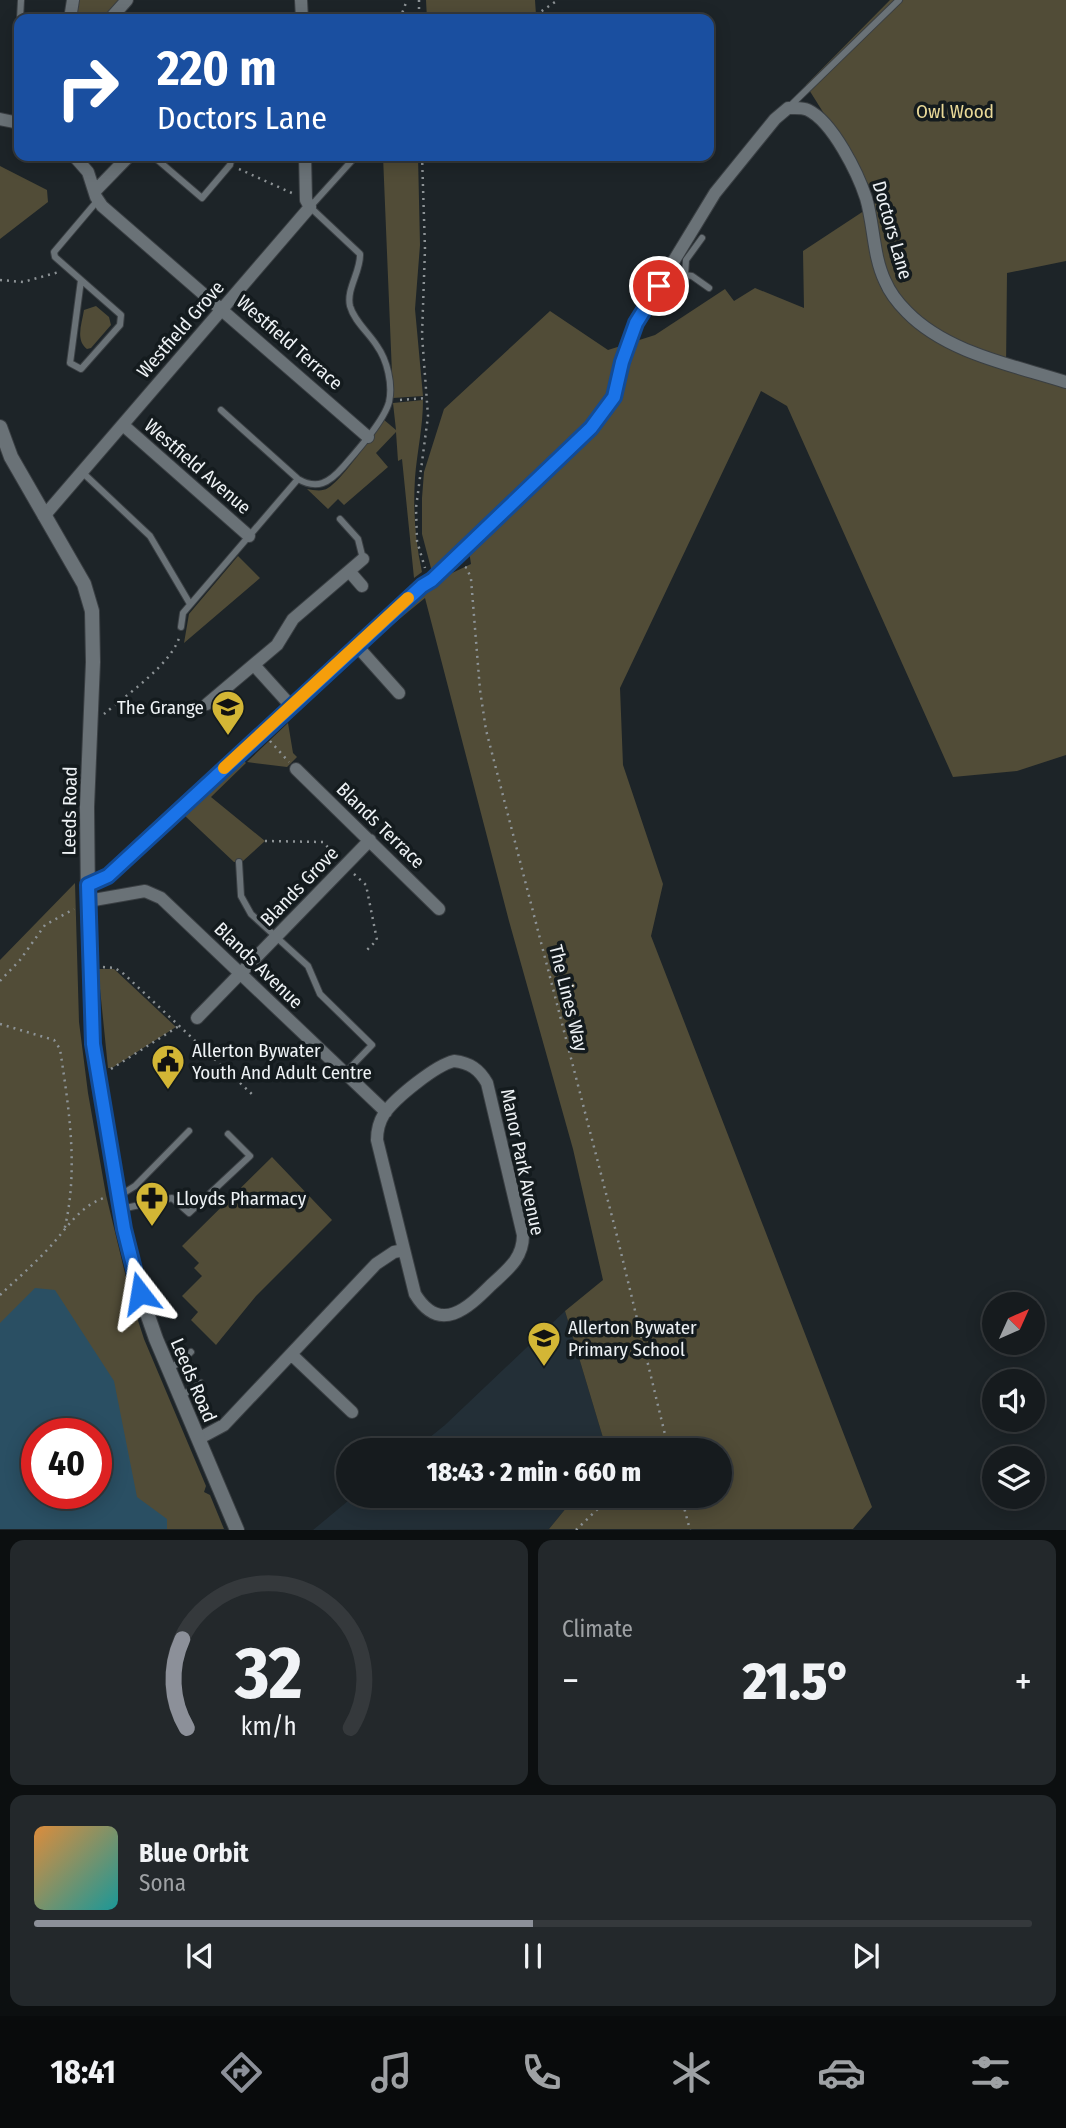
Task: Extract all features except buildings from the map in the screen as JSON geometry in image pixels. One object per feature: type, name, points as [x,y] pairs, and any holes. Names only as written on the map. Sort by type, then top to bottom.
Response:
[{"type":"street","points":[[114,14],[127,0]]},
{"type":"street","points":[[88,885],[108,876],[422,586],[432,580],[591,428],[614,397],[622,362],[636,323],[715,193],[775,119],[788,108]]},
{"type":"street","name":"Doctors Lane","points":[[788,108],[808,110],[818,117],[848,156],[865,197],[884,281],[892,295],[919,324],[987,357],[1066,382]]},
{"type":"street","name":"Westfield Terrace","points":[[78,161],[88,172],[97,195],[368,437]]},
{"type":"street","points":[[97,195],[125,161]]},
{"type":"street","points":[[305,161],[308,203]]},
{"type":"street","name":"Westfield Grove","points":[[44,516],[223,309],[308,203]]},
{"type":"street","name":"Westfield Avenue","points":[[123,425],[249,536]]},
{"type":"street","name":"Leeds Road","points":[[0,427],[10,457],[84,584],[92,611],[87,807],[93,1044],[124,1229],[140,1293],[237,1530]]},
{"type":"street","points":[[207,704],[277,645],[293,619],[363,558]]},
{"type":"street","points":[[349,571],[362,586]]},
{"type":"street","points":[[358,646],[399,693]]},
{"type":"street","points":[[254,665],[291,706]]},
{"type":"street","name":"Blands Terrace","points":[[296,769],[439,909]]},
{"type":"street","name":"Blands Grove","points":[[197,1018],[370,840]]},
{"type":"street","name":"Blands Avenue","points":[[88,901],[145,891],[161,898],[386,1112]]},
{"type":"street","name":"Manor Park Avenue","points":[[454,1061],[474,1066],[487,1083],[523,1236],[520,1255],[468,1308],[449,1315],[438,1314],[421,1303],[415,1294],[404,1250],[377,1140],[380,1122],[386,1112],[443,1064],[454,1061]]},
{"type":"street","points":[[198,1439],[224,1425],[376,1264],[384,1257],[404,1250]]},
{"type":"street","points":[[292,1355],[352,1412]]},
{"type":"lane","points":[[788,108],[899,0]]},
{"type":"lane","points":[[159,161],[202,198],[231,161]]},
{"type":"lane","points":[[221,410],[298,480],[308,485],[319,485],[330,481],[368,437],[389,401],[388,368],[350,305],[360,254],[308,203],[351,161]]},
{"type":"lane","points":[[82,280],[70,363],[81,369],[120,325],[122,319],[121,315],[82,280],[55,257],[55,251],[97,195]]},
{"type":"lane","points":[[685,275],[686,260],[702,237]]},
{"type":"lane","points":[[659,286],[675,282],[685,275],[692,276],[709,288]]},
{"type":"lane","points":[[82,472],[149,536],[190,604]]},
{"type":"lane","points":[[181,627],[183,613],[190,604],[298,480]]},
{"type":"lane","points":[[340,519],[358,539],[363,558]]},
{"type":"lane","points":[[239,862],[241,896],[251,914],[308,966],[320,994],[372,1045],[345,1073]]},
{"type":"lane","points":[[120,1202],[189,1130]]},
{"type":"lane","points":[[120,1202],[172,1198],[189,1213],[250,1156],[228,1134]]},
{"type":"lane","points":[[169,1369],[191,1352]]},
{"type":"lane","points":[[181,1396],[201,1383]]},
{"type":"path","points":[[537,14],[558,0]]},
{"type":"path","points":[[422,161],[425,249],[422,335],[428,416],[416,508],[417,541],[425,568],[432,580]]},
{"type":"path","points":[[230,165],[308,203]]},
{"type":"path","points":[[0,280],[23,282],[69,270]]},
{"type":"path","points":[[389,401],[426,398]]},
{"type":"path","name":"The Lines Way","points":[[448,565],[467,568],[471,579],[486,730],[616,1232],[665,1438]]},
{"type":"path","points":[[90,725],[139,685],[171,653],[178,643],[181,627]]},
{"type":"path","points":[[263,733],[296,769]]},
{"type":"path","points":[[0,981],[20,960],[45,925],[88,901]]},
{"type":"path","points":[[90,967],[115,968],[255,1097]]},
{"type":"path","points":[[0,1024],[54,1040],[60,1049],[72,1158],[71,1202],[64,1231]]},
{"type":"path","points":[[99,1077],[179,1026]]},
{"type":"path","points":[[0,1295],[89,1204],[120,1202]]},
{"type":"path","points":[[576,1530],[599,1508]]},
{"type":"path","points":[[684,1508],[690,1530]]},
{"type":"shaded area","name":"Allerton Bywater Primary School","points":[[565,1311],[603,1438],[429,1438]]},
{"type":"shaded area","points":[[340,1508],[566,1508],[549,1529],[313,1530]]},
{"type":"green space","points":[[77,0],[120,0],[107,14],[76,14]]},
{"type":"green space","points":[[426,0],[535,0],[536,14],[427,14]]},
{"type":"green space","name":"Owl Wood","points":[[890,0],[1066,0],[1066,261],[1007,273],[1006,369],[1066,387],[1066,755],[1017,771],[953,777],[787,406],[761,391],[620,688],[623,765],[663,884],[651,936],[872,1507],[853,1529],[549,1529],[566,1508],[732,1508],[732,1438],[603,1438],[565,1311],[603,1280],[573,1149],[509,921],[425,598],[386,630],[384,625],[433,582],[471,564],[469,551],[432,572],[422,534],[424,472],[444,409],[550,311],[608,350],[655,335],[725,289],[734,301],[755,288],[804,308],[803,251],[879,201],[806,85]]},
{"type":"green space","points":[[383,161],[418,161],[420,245],[415,309],[423,396],[393,398]]},
{"type":"green space","points":[[0,166],[47,190],[48,202],[0,239]]},
{"type":"green space","points":[[96,306],[109,317],[111,325],[91,348],[87,349],[80,336],[84,310]]},
{"type":"green space","points":[[423,400],[414,502],[422,572],[414,578],[402,459],[398,461],[396,432],[376,453],[388,467],[344,505],[338,499],[328,509],[307,489],[323,490],[334,484],[383,419],[396,430],[393,403]]},
{"type":"green space","points":[[238,556],[260,578],[184,643],[189,614]]},
{"type":"green space","points":[[288,723],[293,753],[297,757],[287,767],[247,762]]},
{"type":"green space","points":[[242,759],[246,763],[211,797],[265,841],[243,861],[234,862],[184,815]]},
{"type":"green space","points":[[75,883],[79,1022],[106,1195],[132,1302],[144,1339],[206,1486],[204,1492],[210,1495],[224,1529],[0,1529],[0,960]]},
{"type":"green space","points":[[98,969],[114,969],[176,1027],[112,1068],[108,1068]]},
{"type":"green space","points":[[272,1157],[332,1220],[256,1296],[216,1345],[191,1320],[198,1312],[182,1296],[202,1276],[194,1268],[199,1263],[182,1246]]},
{"type":"water","points":[[35,1288],[55,1290],[114,1381],[137,1497],[167,1519],[167,1529],[0,1529],[0,1323]]},
{"type":"slow traffic","points":[[224,768],[408,598]]},
{"type":"place","name":"The Grange","points":[[228,737]]},
{"type":"place","name":"Allerton Bywater Youth And Adult Centre","points":[[168,1091]]},
{"type":"place","name":"Lloyds Pharmacy","points":[[152,1228]]},
{"type":"place","name":"Allerton Bywater Primary School","points":[[544,1368]]},
{"type":"route","points":[[140,1293],[124,1229],[93,1044],[88,885],[108,876],[484,532],[591,428],[614,397],[622,362],[636,323],[659,286]]}]
